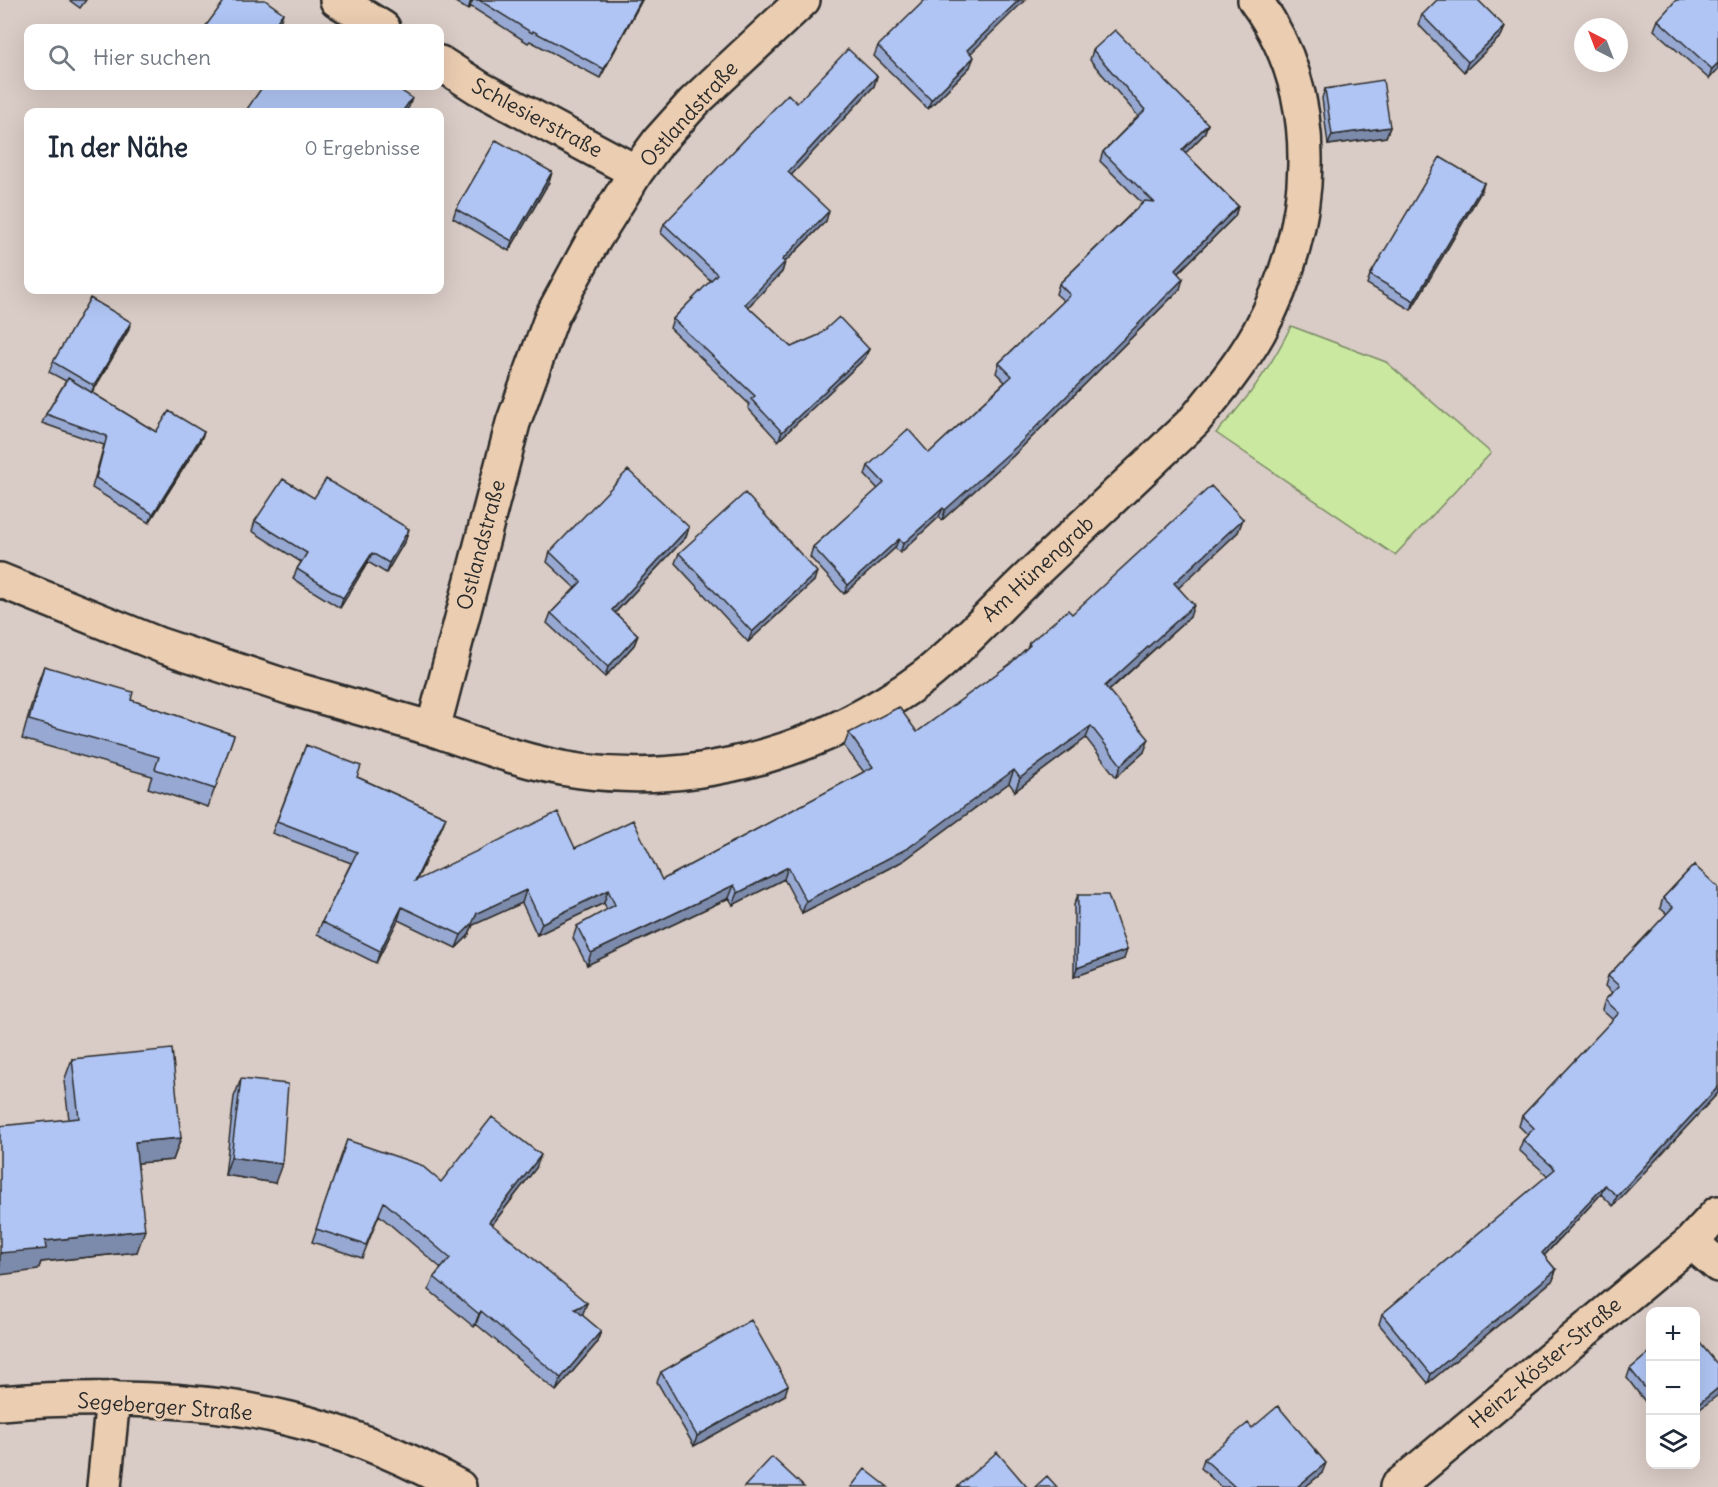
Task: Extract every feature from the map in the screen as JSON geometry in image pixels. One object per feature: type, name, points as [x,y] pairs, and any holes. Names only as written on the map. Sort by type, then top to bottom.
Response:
[{"type":"street","points":[[337,0],[376,24]]},
{"type":"street","name":"Ostlandstraße","points":[[433,729],[513,423],[552,316],[590,246],[636,172],[694,102],[803,0]]},
{"type":"street","name":"Am Hünengrab","points":[[433,729],[504,754],[582,771],[634,774],[689,771],[737,765],[793,748],[862,718],[926,675],[1194,421],[1228,378],[1258,333],[1280,288],[1296,242],[1303,196],[1306,151],[1300,104],[1288,57],[1280,38],[1255,0]]},
{"type":"street","name":"Schlesierstraße","points":[[444,66],[479,88],[636,172]]},
{"type":"street","points":[[0,580],[160,645],[294,689],[433,729]]},
{"type":"street","name":"Heinz-Köster-Straße","points":[[1397,1487],[1690,1242],[1718,1213]]},
{"type":"street","points":[[1690,1242],[1718,1265]]},
{"type":"street","points":[[104,1487],[113,1398]]},
{"type":"street","name":"Segeberger Straße","points":[[0,1403],[113,1398],[210,1406],[290,1419],[374,1447],[428,1470],[459,1487]]},
{"type":"green space","points":[[1291,326],[1386,362],[1491,453],[1395,555],[1216,433],[1258,382]]},
{"type":"building","points":[[225,0],[265,0],[283,13],[275,24],[207,24]]},
{"type":"building","points":[[479,0],[641,0],[604,69],[533,31],[532,33]]},
{"type":"building","points":[[925,0],[1019,0],[967,50],[974,57],[931,100],[878,46]]},
{"type":"building","points":[[1437,0],[1478,0],[1505,27],[1468,62],[1422,15]]},
{"type":"building","points":[[1676,0],[1718,0],[1718,63],[1712,69],[1658,20]]},
{"type":"building","points":[[1115,30],[1208,124],[1182,150],[1238,206],[1175,270],[1183,279],[1017,446],[945,510],[943,508],[903,544],[899,539],[848,585],[813,547],[884,483],[868,466],[908,429],[929,453],[1012,376],[999,363],[1070,295],[1059,284],[1145,201],[1154,202],[1103,152],[1145,110],[1093,50]]},
{"type":"building","points":[[848,49],[877,76],[788,172],[829,211],[782,260],[785,262],[745,304],[791,347],[819,335],[839,317],[869,349],[782,432],[751,399],[755,396],[673,319],[717,274],[664,224],[788,94],[797,103]]},
{"type":"building","points":[[1383,80],[1390,127],[1332,135],[1325,89]]},
{"type":"building","points":[[260,90],[400,90],[412,98],[405,108],[248,108]]},
{"type":"building","points":[[496,140],[552,172],[512,241],[456,209]]},
{"type":"building","points":[[1440,157],[1484,183],[1414,301],[1370,275]]},
{"type":"building","points":[[90,298],[131,322],[94,386],[53,362]]},
{"type":"building","points":[[68,378],[156,432],[169,411],[204,432],[153,514],[96,478],[107,436],[46,414]]},
{"type":"building","points":[[628,470],[689,527],[612,610],[638,635],[608,667],[551,613],[581,582],[550,552]]},
{"type":"building","points":[[283,479],[314,498],[326,479],[409,529],[389,563],[372,553],[343,598],[297,569],[307,553],[255,521]]},
{"type":"building","points":[[1211,486],[1243,519],[1174,583],[1194,605],[1105,686],[1149,739],[1121,765],[1091,726],[1020,778],[1014,770],[908,848],[806,901],[788,867],[738,893],[734,885],[591,953],[577,926],[615,905],[608,890],[542,923],[526,890],[477,913],[472,924],[461,935],[402,907],[380,951],[322,922],[357,852],[277,821],[306,745],[361,766],[357,777],[446,817],[415,881],[558,812],[575,848],[633,820],[662,880],[873,767],[849,733],[899,707],[917,732],[1010,664],[1030,645],[1029,643],[1068,610],[1072,614]]},
{"type":"building","points":[[745,493],[817,572],[752,632],[679,553]]},
{"type":"building","points":[[44,666],[133,692],[131,700],[234,735],[215,789],[155,769],[159,757],[29,720]]},
{"type":"building","points":[[1694,865],[1718,887],[1718,1087],[1617,1196],[1605,1185],[1542,1253],[1556,1270],[1431,1374],[1382,1314],[1555,1169],[1523,1140],[1534,1128],[1522,1116],[1619,1013],[1605,1000],[1619,986],[1608,976],[1673,907],[1663,898]]},
{"type":"building","points":[[1078,895],[1108,895],[1127,950],[1077,968]]},
{"type":"building","points":[[172,1049],[181,1138],[135,1142],[145,1230],[45,1241],[46,1249],[0,1253],[0,1126],[79,1118],[72,1059]]},
{"type":"building","points":[[241,1079],[288,1084],[282,1164],[231,1157]]},
{"type":"building","points":[[492,1117],[541,1155],[489,1222],[587,1303],[575,1309],[601,1331],[561,1378],[481,1311],[479,1314],[434,1277],[450,1258],[384,1202],[366,1245],[316,1229],[347,1140],[421,1165],[441,1182]]},
{"type":"building","points":[[751,1320],[788,1385],[697,1436],[661,1372]]},
{"type":"building","points":[[1700,1343],[1718,1365],[1718,1388],[1700,1403]]},
{"type":"building","points":[[1646,1355],[1646,1389],[1630,1369]]},
{"type":"building","points":[[1278,1406],[1326,1463],[1297,1487],[1235,1487],[1204,1459],[1248,1423],[1252,1428]]},
{"type":"building","points":[[997,1452],[1027,1487],[957,1487]]},
{"type":"building","points":[[772,1457],[804,1487],[744,1487]]},
{"type":"building","points":[[865,1469],[888,1487],[851,1487]]},
{"type":"building","points":[[1047,1476],[1057,1487],[1035,1487]]}]
